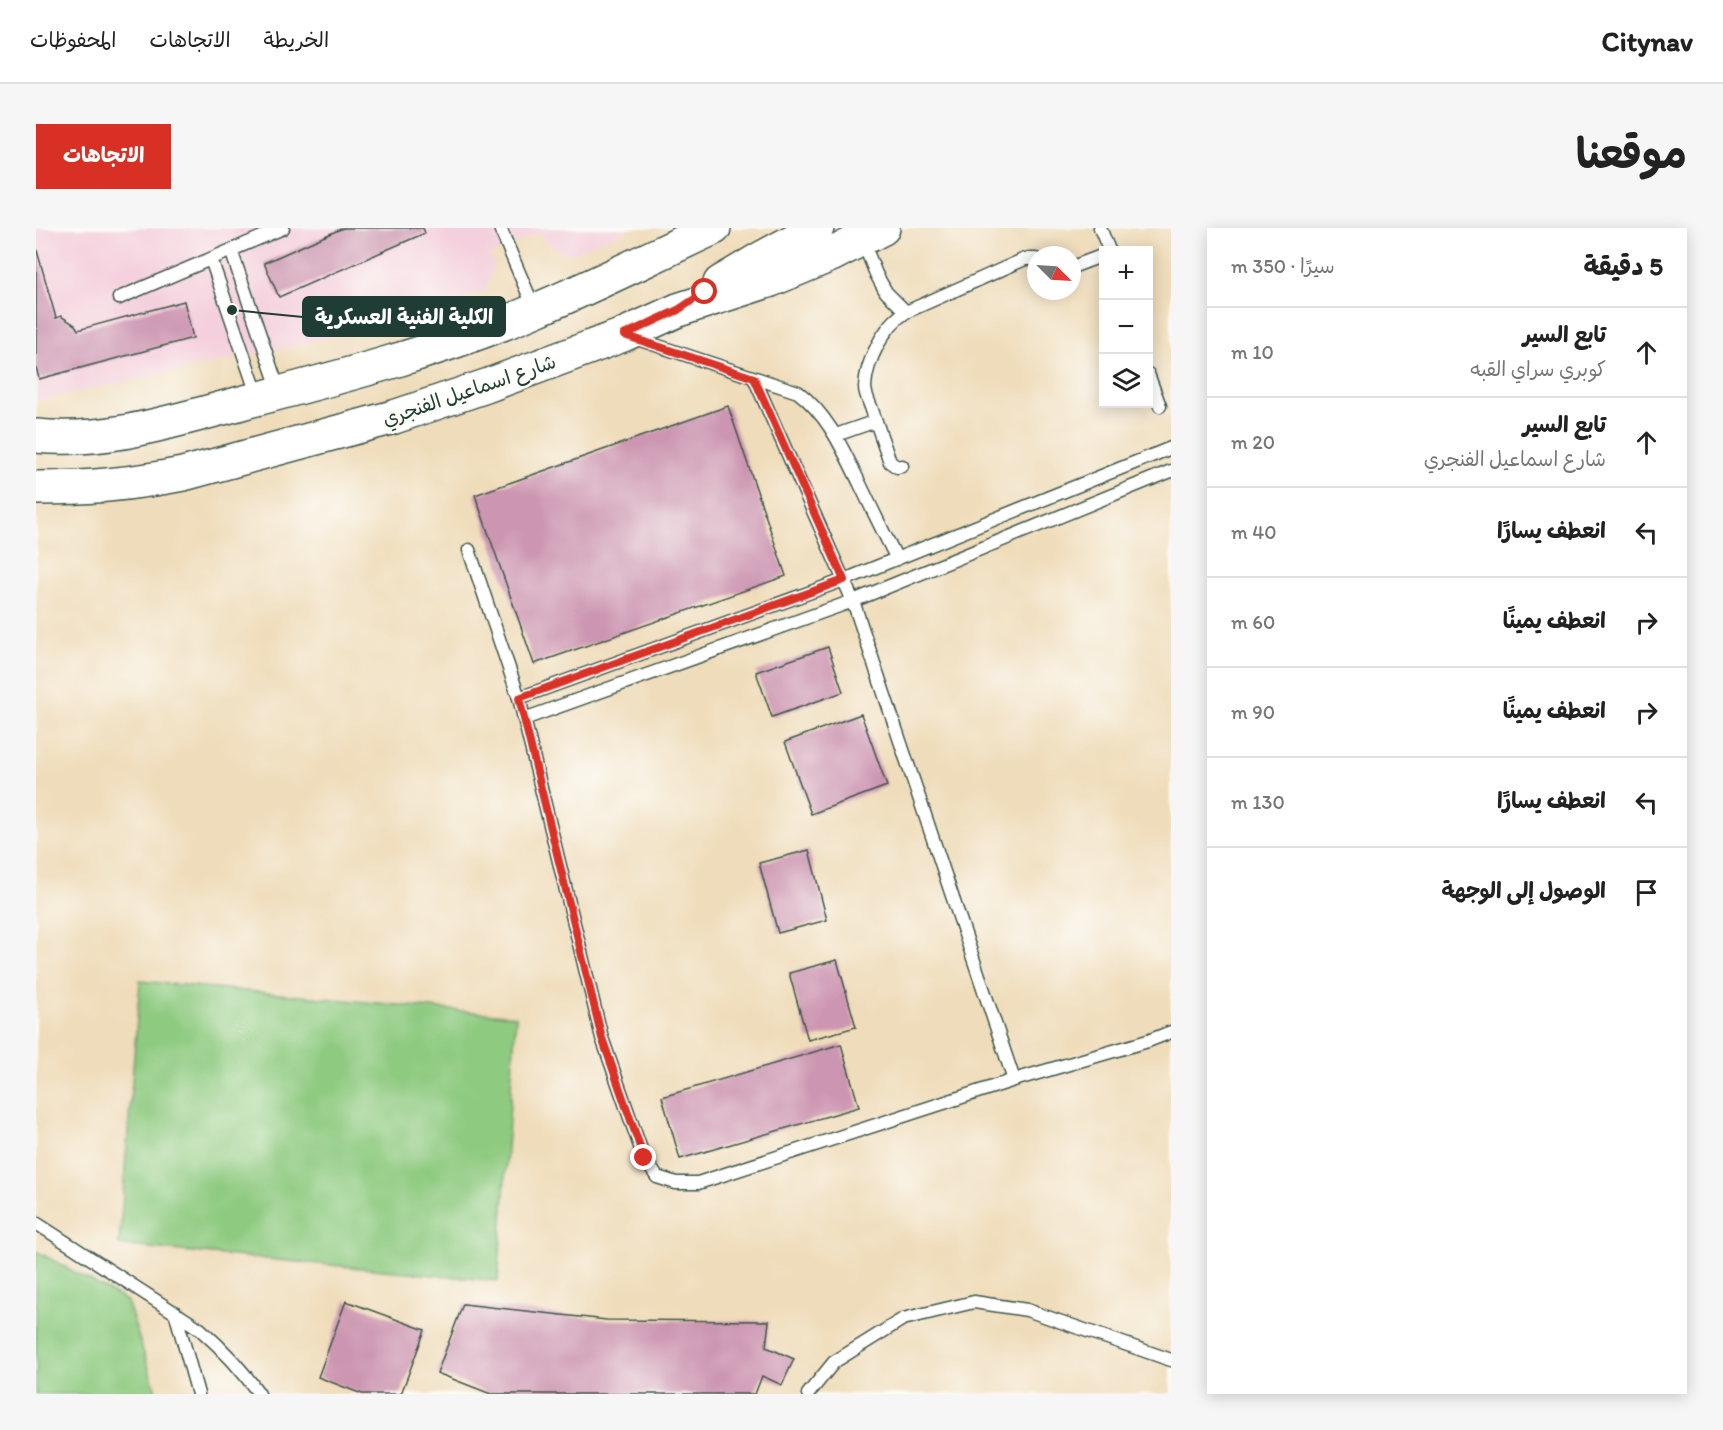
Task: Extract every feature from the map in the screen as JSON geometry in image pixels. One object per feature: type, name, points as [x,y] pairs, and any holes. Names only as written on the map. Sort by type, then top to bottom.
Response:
[{"type":"main road","points":[[36,436],[67,437],[120,433],[146,428],[379,367],[536,311],[714,228]]},
{"type":"main road","points":[[678,310],[751,264],[818,228]]},
{"type":"main road","name":"شارع اسماعيل الفنجري","points":[[36,488],[105,486],[183,474],[394,417],[486,387],[624,335],[678,310],[771,280],[831,255],[873,233]]},
{"type":"lane","points":[[119,298],[283,228]]},
{"type":"lane","points":[[500,228],[536,311]]},
{"type":"lane","points":[[1100,228],[1108,246]]},
{"type":"lane","points":[[873,233],[876,274],[886,292],[906,312]]},
{"type":"lane","points":[[231,250],[269,396]]},
{"type":"lane","points":[[1081,264],[1099,257]]},
{"type":"lane","points":[[211,259],[269,396]]},
{"type":"lane","points":[[902,466],[897,467],[890,462],[865,389],[876,347],[896,318],[906,312],[1027,259]]},
{"type":"lane","points":[[624,335],[798,392],[811,402],[836,435],[897,559]]},
{"type":"lane","points":[[754,378],[853,601],[1014,1080]]},
{"type":"lane","points":[[1153,386],[1160,406]]},
{"type":"lane","points":[[836,435],[876,422]]},
{"type":"lane","points":[[519,698],[844,580],[1171,448]]},
{"type":"lane","points":[[524,719],[853,601],[1171,471]]},
{"type":"lane","points":[[470,550],[519,698],[602,1038],[644,1158],[657,1177],[675,1183],[698,1183],[1014,1080],[1148,1041],[1171,1032]]},
{"type":"lane","points":[[36,1223],[200,1329],[244,1372],[259,1394]]},
{"type":"lane","points":[[808,1394],[834,1362],[903,1319],[974,1302],[1028,1310],[1171,1360]]},
{"type":"lane","points":[[175,1312],[198,1394]]},
{"type":"shaded area","points":[[36,228],[630,228],[568,255],[544,241],[540,232],[490,255],[494,266],[485,292],[371,329],[36,401]]},
{"type":"green space","points":[[140,981],[516,1016],[498,1281],[119,1245]]},
{"type":"green space","points":[[36,1251],[127,1301],[157,1394],[36,1394]]},
{"type":"building","points":[[343,228],[423,228],[425,233],[279,297],[264,263]]},
{"type":"building","points":[[36,247],[56,318],[61,316],[75,325],[78,330],[184,301],[193,338],[39,379],[36,367]]},
{"type":"building","points":[[728,406],[786,576],[534,664],[475,495]]},
{"type":"building","points":[[828,647],[843,692],[772,717],[756,672]]},
{"type":"building","points":[[861,714],[887,786],[811,814],[785,742]]},
{"type":"building","points":[[809,850],[827,920],[778,933],[759,863]]},
{"type":"building","points":[[837,960],[856,1027],[808,1040],[789,973]]},
{"type":"building","points":[[841,1044],[859,1107],[680,1159],[662,1097]]},
{"type":"building","points":[[346,1301],[425,1330],[401,1394],[362,1394],[318,1377]]},
{"type":"building","points":[[463,1304],[607,1320],[769,1321],[766,1347],[794,1359],[782,1385],[762,1376],[755,1394],[491,1394],[437,1373]]},
{"type":"place","name":"الكلية الفنية العسكرية","points":[[232,310]]},
{"type":"route","points":[[644,1158],[602,1038],[519,698],[844,580],[754,378],[624,335],[678,310],[705,292]]}]
